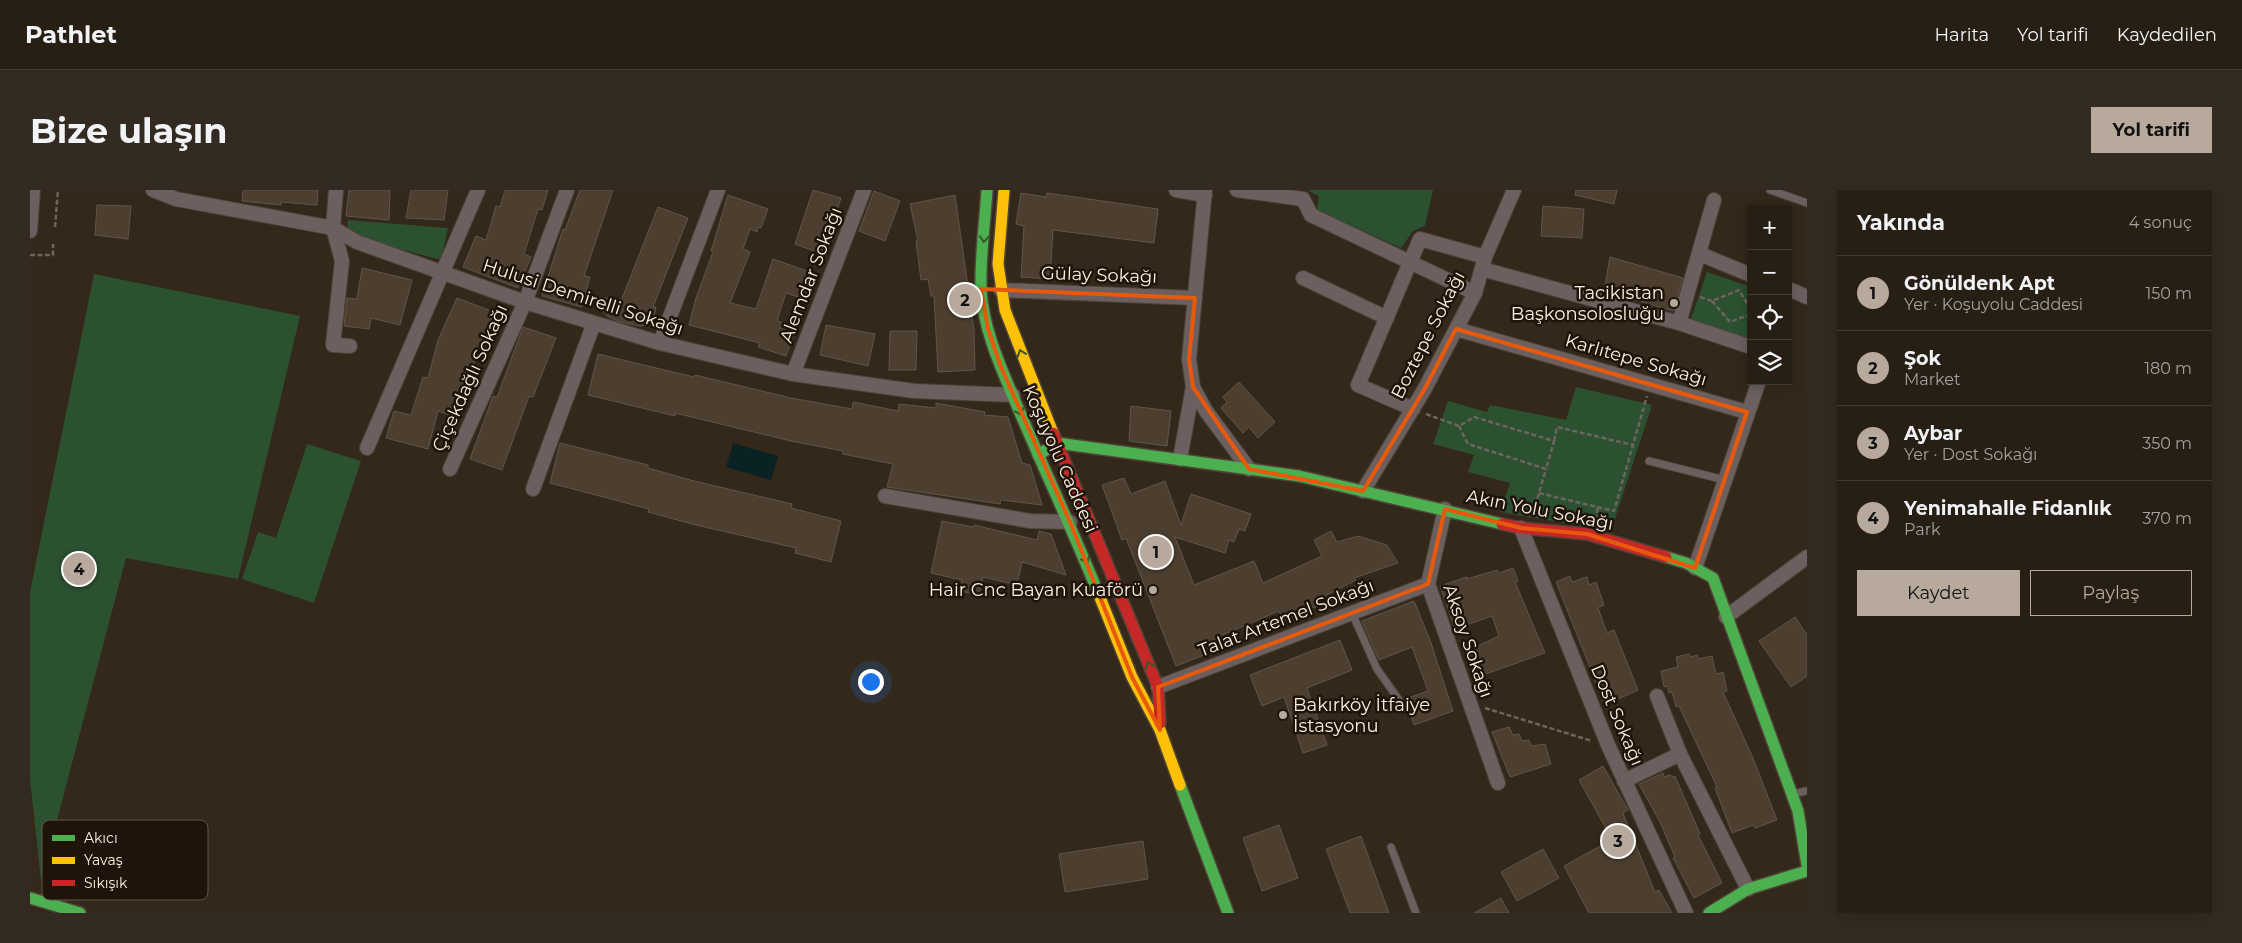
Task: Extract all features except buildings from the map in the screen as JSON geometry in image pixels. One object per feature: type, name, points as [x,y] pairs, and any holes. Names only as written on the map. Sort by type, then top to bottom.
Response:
[{"type":"street","points":[[30,231],[33,190]]},
{"type":"street","name":"Hulusi Demirelli Sokağı","points":[[152,190],[176,199],[332,228],[357,242],[525,302],[660,343],[793,374],[914,391],[1012,395]]},
{"type":"street","points":[[336,190],[332,228],[342,261],[333,345],[350,346]]},
{"type":"street","points":[[367,448],[478,190]]},
{"type":"street","name":"Çiçekdağlı Sokağı","points":[[450,469],[525,302],[567,190]]},
{"type":"street","points":[[660,343],[718,190]]},
{"type":"street","name":"Alemdar Sokağı","points":[[793,374],[864,190]]},
{"type":"street","name":"Koşuyolu Caddesi","points":[[986,190],[981,288],[988,329],[1012,395],[1070,522],[1132,677],[1160,730],[1228,913]]},
{"type":"street","name":"Koşuyolu Caddesi","points":[[1004,190],[998,264],[1005,310],[1057,443],[1158,687],[1160,730]]},
{"type":"street","points":[[1176,190],[1205,192],[1188,359],[1193,387],[1206,411],[1250,469]]},
{"type":"street","points":[[1237,190],[1303,199],[1311,215],[1475,293]]},
{"type":"street","name":"Boztepe Sokağı","points":[[1363,491],[1413,409],[1475,293],[1483,263],[1514,190]]},
{"type":"street","points":[[1679,323],[1714,200]]},
{"type":"street","points":[[1413,409],[1358,385],[1420,240],[1483,263],[1747,346]]},
{"type":"street","points":[[1700,254],[1747,272]]},
{"type":"street","points":[[1303,278],[1387,318]]},
{"type":"street","points":[[981,288],[1001,290]]},
{"type":"street","name":"Gülay Sokağı","points":[[1001,290],[1194,298]]},
{"type":"street","points":[[1792,293],[1807,297]]},
{"type":"street","points":[[533,489],[594,324]]},
{"type":"street","name":"Karlıtepe Sokağı","points":[[1456,329],[1748,412]]},
{"type":"street","points":[[1695,568],[1758,385]]},
{"type":"street","points":[[1180,459],[1193,387]]},
{"type":"street","points":[[1038,455],[1057,443]]},
{"type":"street","name":"Akın Yolu Sokağı","points":[[1057,443],[1299,476],[1521,528],[1587,534],[1686,563],[1713,578],[1798,811],[1807,865]]},
{"type":"street","points":[[885,496],[1030,521],[1070,522]]},
{"type":"street","name":"Aksoy Sokağı","points":[[1445,509],[1428,584],[1498,783]]},
{"type":"street","name":"Dost Sokağı","points":[[1521,528],[1608,746],[1686,913]]},
{"type":"street","points":[[1726,617],[1807,557]]},
{"type":"street","name":"Talat Artemel Sokağı","points":[[1158,687],[1428,584]]},
{"type":"street","points":[[1657,696],[1680,754],[1748,889]]},
{"type":"street","points":[[1624,781],[1680,754]]},
{"type":"street","points":[[1709,913],[1748,889],[1807,871]]},
{"type":"street","points":[[30,898],[80,913]]},
{"type":"lane","points":[[1770,190],[1807,203]]},
{"type":"lane","points":[[1649,461],[1725,480]]},
{"type":"lane","points":[[1352,613],[1377,669],[1399,700]]},
{"type":"lane","points":[[1792,794],[1807,790]]},
{"type":"lane","points":[[1391,847],[1416,913]]},
{"type":"path","points":[[55,226],[58,190]]},
{"type":"path","points":[[30,254],[52,255],[53,244]]},
{"type":"path","points":[[1712,301],[1739,290],[1747,305]]},
{"type":"path","points":[[1688,293],[1712,301],[1730,322],[1747,314]]},
{"type":"path","points":[[1539,493],[1614,511],[1650,384]]},
{"type":"path","points":[[1413,409],[1459,426],[1468,444],[1546,469]]},
{"type":"path","points":[[1459,426],[1474,417],[1554,440]]},
{"type":"path","points":[[1521,528],[1534,512],[1557,427],[1633,445]]},
{"type":"path","points":[[1470,703],[1608,746]]},
{"type":"highlighted area","points":[[981,289],[1195,298],[1189,359],[1193,387],[1249,469],[1363,491],[1424,390],[1456,329],[1747,412],[1695,568],[1587,534],[1521,528],[1445,509],[1428,584],[1158,687],[1160,730],[1132,677],[1070,522],[1001,367],[988,329]]},
{"type":"green space","points":[[1307,190],[1433,190],[1425,226],[1413,231],[1401,248],[1317,210],[1319,196]]},
{"type":"green space","points":[[348,220],[448,228],[441,260],[347,235]]},
{"type":"green space","points":[[1707,272],[1747,286],[1747,342],[1690,322]]},
{"type":"green space","points":[[94,274],[300,316],[238,579],[126,558],[57,820],[42,820],[41,881],[30,779],[30,592]]},
{"type":"green space","points":[[1576,387],[1652,405],[1611,531],[1500,512],[1510,483],[1468,472],[1474,455],[1433,444],[1448,401],[1487,412],[1490,405],[1566,420]]},
{"type":"green space","points":[[307,444],[361,461],[314,603],[242,579],[258,532],[276,538]]},
{"type":"water","points":[[733,443],[778,456],[771,480],[726,467]]},
{"type":"traffic: fast","points":[[987,190],[981,289],[989,335],[1028,432],[1101,600]]},
{"type":"traffic: fast","points":[[1038,455],[1057,443],[1299,476],[1502,524]]},
{"type":"traffic: fast","points":[[1666,557],[1686,563],[1713,578],[1798,811],[1807,865]]},
{"type":"traffic: fast","points":[[1180,785],[1228,913]]},
{"type":"traffic: fast","points":[[1709,913],[1748,889],[1807,871]]},
{"type":"traffic: fast","points":[[30,898],[80,913]]},
{"type":"traffic: slow","points":[[1004,190],[998,264],[1005,310],[1053,433]]},
{"type":"traffic: slow","points":[[1101,600],[1132,677],[1160,730],[1180,785]]},
{"type":"traffic: jam","points":[[1053,433],[1158,687],[1160,723]]},
{"type":"traffic: jam","points":[[1502,524],[1521,528],[1587,534],[1666,557]]},
{"type":"place","name":"Şok","points":[[965,300]]},
{"type":"place","name":"Tacikistan Başkonsolosluğu","points":[[1674,303]]},
{"type":"place","name":"Gönüldenk Apt","points":[[1156,552]]},
{"type":"place","name":"Yenimahalle Fidanlık","points":[[79,569]]},
{"type":"place","name":"Hair Cnc Bayan Kuaförü","points":[[1153,590]]},
{"type":"place","name":"Bakırköy İtfaiye İstasyonu","points":[[1283,715]]},
{"type":"place","name":"Aybar","points":[[1618,841]]}]
